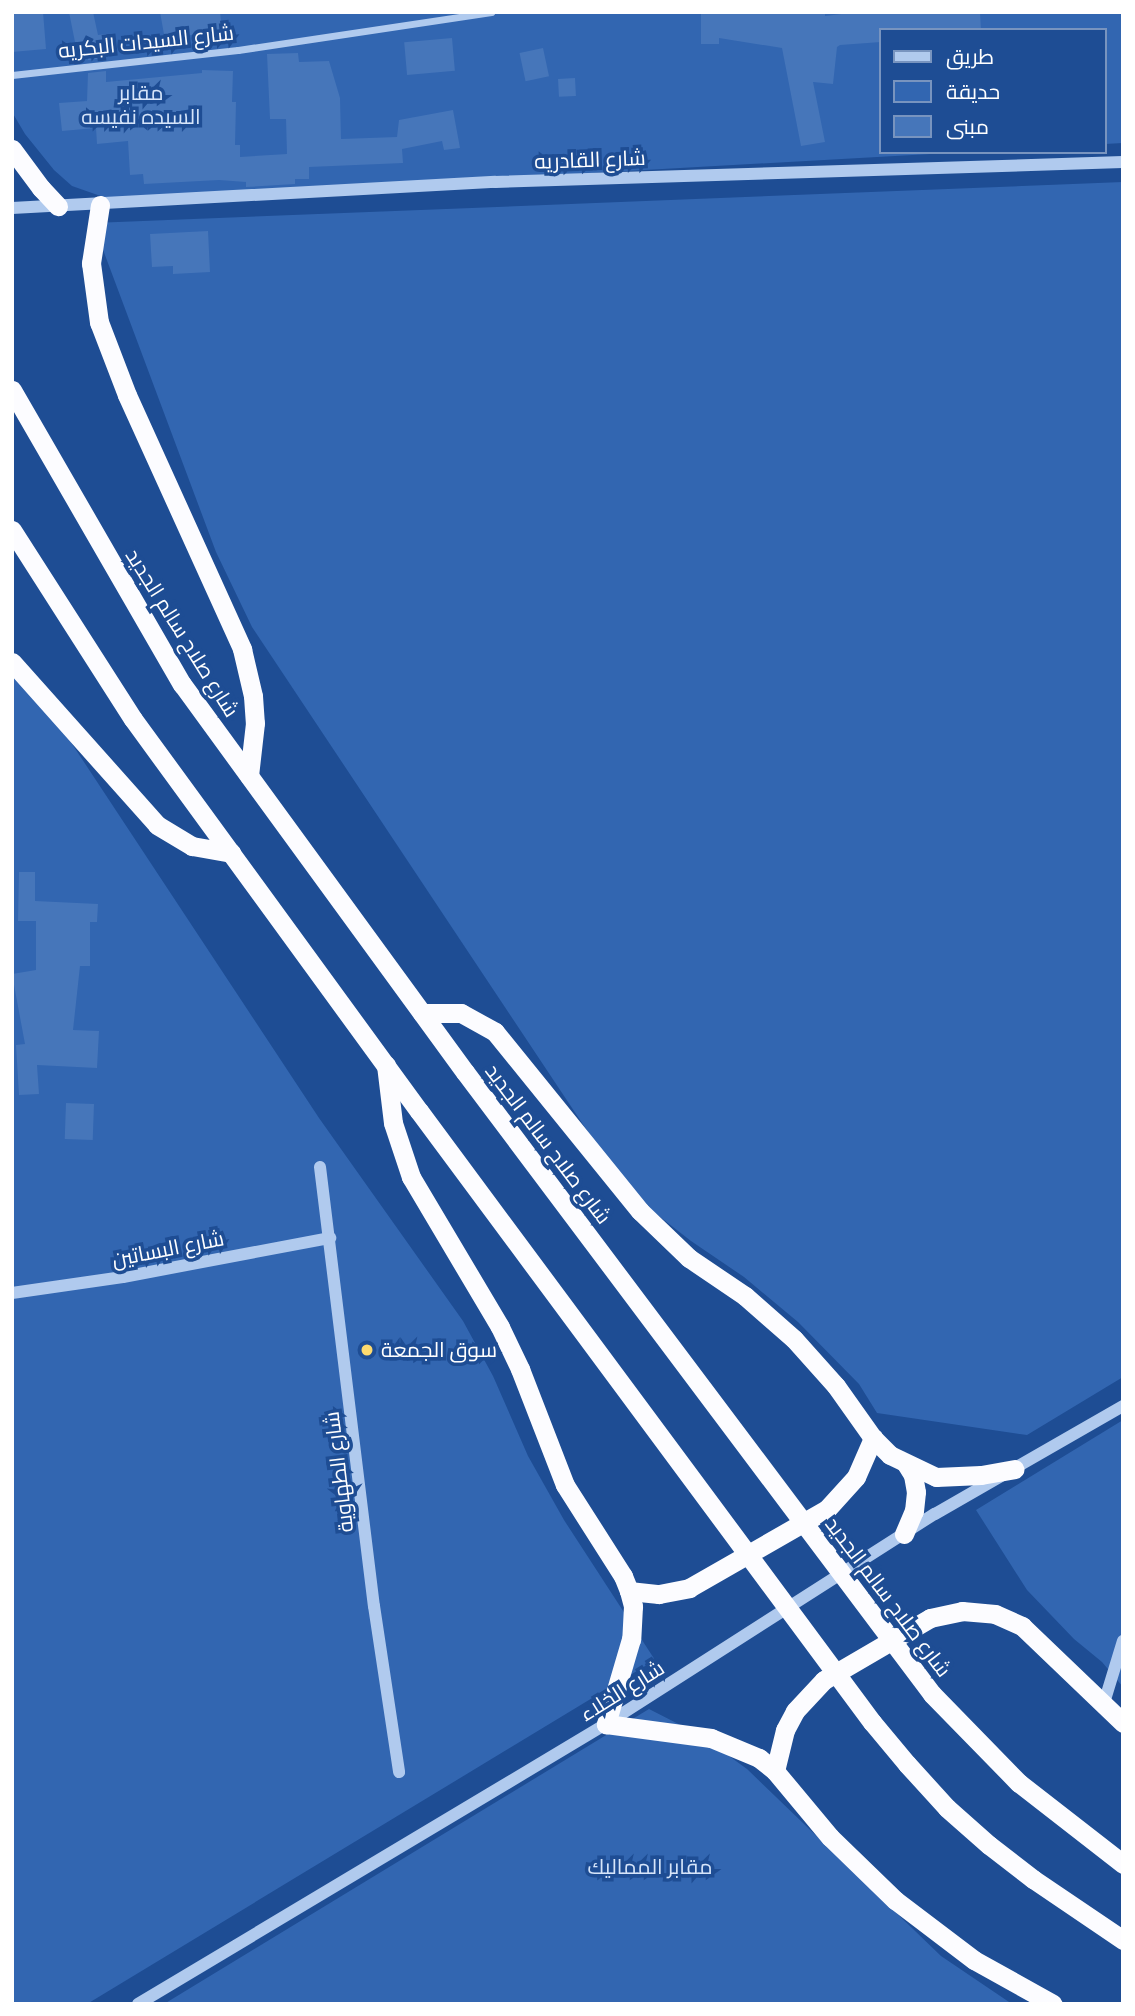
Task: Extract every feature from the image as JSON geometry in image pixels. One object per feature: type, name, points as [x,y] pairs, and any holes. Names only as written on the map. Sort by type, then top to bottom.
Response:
[{"type":"highway","points":[[12,149],[58,206]]},
{"type":"highway","points":[[100,205],[91,264],[99,322],[136,415],[242,649],[253,696],[255,723],[249,776]]},
{"type":"highway","name":"شارع صلاح سالم الجديد","points":[[12,390],[183,684],[422,1013],[932,1694],[1019,1783],[1123,1864]]},
{"type":"highway","points":[[12,530],[133,719],[419,1111],[872,1722],[947,1808],[1033,1879],[1123,1940]]},
{"type":"highway","points":[[12,662],[158,825],[192,846],[231,853]]},
{"type":"highway","points":[[422,1013],[461,1013],[495,1032],[640,1211],[690,1258],[745,1296],[794,1339],[836,1386],[873,1438],[890,1455],[936,1477],[981,1475],[1014,1469]]},
{"type":"highway","points":[[386,1065],[393,1123],[411,1177],[500,1327],[520,1369],[565,1485],[623,1576],[629,1591],[632,1606],[631,1639],[606,1724],[711,1738],[744,1749],[775,1771],[830,1837],[895,1900],[974,1960],[1053,2004]]},
{"type":"highway","points":[[629,1591],[659,1594],[689,1588],[827,1509],[856,1477],[873,1438]]},
{"type":"highway","points":[[904,1534],[914,1511],[916,1492],[913,1475],[906,1464]]},
{"type":"highway","points":[[775,1771],[785,1730],[808,1695],[824,1681],[917,1625],[946,1613],[979,1611],[1022,1626],[1123,1723]]},
{"type":"street","name":"شارع السيدات البكريه","points":[[12,75],[238,50],[491,12]]},
{"type":"street","name":"شارع القادريه","points":[[12,208],[495,182],[1123,162]]},
{"type":"street","name":"شارع الطهاوية","points":[[320,1167],[399,1772]]},
{"type":"street","name":"شارع البساتين","points":[[12,1293],[123,1277],[330,1237]]},
{"type":"street","name":"شارع الخلاء","points":[[138,2004],[606,1724],[904,1534],[1123,1406]]},
{"type":"street","points":[[1104,1703],[1123,1641]]},
{"type":"green space","name":"مقابر السيده نفيسه","points":[[12,12],[1123,12],[1123,143],[1107,144],[1107,28],[880,28],[880,154],[930,154],[112,200],[72,186],[54,170],[25,134],[12,112]]},
{"type":"green space","points":[[1123,182],[1123,1377],[1027,1435],[877,1413],[859,1384],[798,1322],[744,1277],[646,1206],[598,1147],[252,627],[216,552],[93,223]]},
{"type":"green space","points":[[12,653],[319,1118],[463,1321],[493,1376],[528,1456],[564,1520],[655,1660],[87,2004],[12,2004]]},
{"type":"green space","points":[[1123,1420],[1123,1687],[1102,1662],[1074,1639],[1027,1590],[976,1510]]},
{"type":"green space","name":"مقابر المماليك","points":[[649,1709],[700,1735],[747,1769],[941,1956],[1012,2004],[164,2004]]},
{"type":"building","points":[[12,12],[43,12],[46,49],[12,52]]},
{"type":"building","points":[[69,12],[93,12],[98,35],[106,34],[106,58],[88,60],[88,49],[77,52]]},
{"type":"building","points":[[160,12],[220,12],[222,29],[165,40]]},
{"type":"building","points":[[701,12],[825,12],[825,16],[858,12],[980,12],[981,28],[880,28],[880,42],[837,47],[833,84],[813,82],[825,142],[801,146],[782,48],[719,38],[719,44],[701,44]]},
{"type":"building","points":[[452,38],[455,71],[407,75],[404,42]]},
{"type":"building","points":[[543,48],[549,76],[526,81],[520,53]]},
{"type":"building","points":[[298,53],[299,62],[329,61],[340,98],[341,139],[397,137],[399,120],[453,110],[460,148],[444,150],[442,141],[402,149],[403,163],[309,167],[309,179],[295,179],[295,184],[246,187],[246,182],[219,180],[144,184],[143,174],[130,175],[128,141],[97,144],[96,128],[62,131],[59,103],[87,101],[88,73],[106,71],[106,82],[202,73],[202,70],[233,71],[232,102],[236,102],[235,145],[240,145],[240,157],[287,154],[286,119],[270,119],[267,54]]},
{"type":"building","points":[[575,78],[576,96],[559,97],[558,79]]},
{"type":"building","points":[[208,231],[210,272],[173,274],[173,266],[152,267],[150,234]]},
{"type":"building","points":[[19,872],[35,872],[35,901],[98,904],[97,922],[90,922],[90,966],[80,966],[73,1030],[99,1031],[97,1068],[37,1065],[39,1094],[19,1095],[16,1045],[25,1044],[12,974],[36,970],[36,921],[18,921]]},
{"type":"building","points":[[66,1103],[94,1104],[93,1140],[65,1139]]},
{"type":"place","name":"سوق الجمعة","points":[[367,1350]]}]
